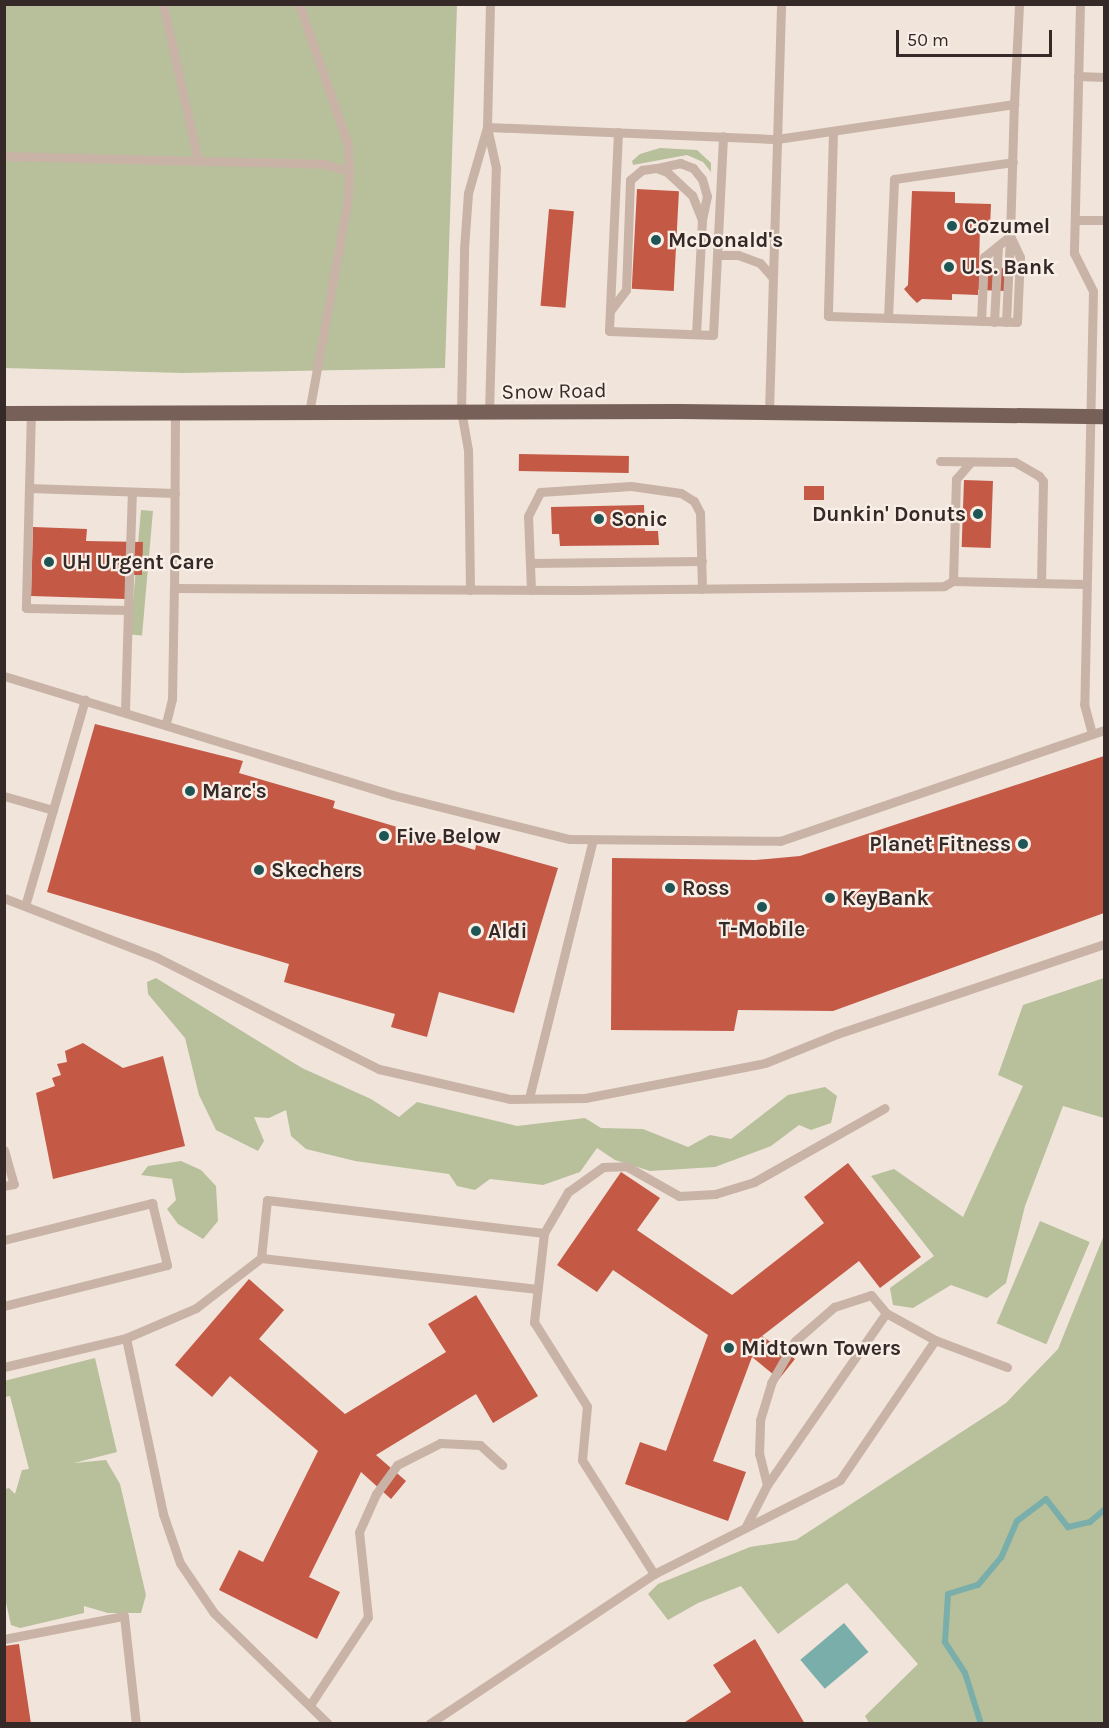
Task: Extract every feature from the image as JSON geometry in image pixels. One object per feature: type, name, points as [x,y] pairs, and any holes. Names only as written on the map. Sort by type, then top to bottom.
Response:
[{"type":"main road","name":"Snow Road","points":[[4,412],[769,412],[1104,416]]},
{"type":"lane","points":[[163,4],[198,161]]},
{"type":"lane","points":[[299,4],[348,145],[349,171],[348,198],[309,412]]},
{"type":"lane","points":[[489,412],[496,168],[487,127],[490,4]]},
{"type":"lane","points":[[769,412],[781,4]]},
{"type":"lane","points":[[832,132],[828,316],[1017,322],[1020,256],[1010,236],[1019,4]]},
{"type":"lane","points":[[1080,4],[1074,253],[1093,291],[1088,416],[1084,704],[1092,734]]},
{"type":"lane","points":[[1078,76],[1104,77]]},
{"type":"lane","points":[[487,127],[777,139],[1014,104]]},
{"type":"lane","points":[[470,590],[468,450],[461,412],[468,193],[487,127]]},
{"type":"lane","points":[[618,132],[609,331],[713,335],[723,136]]},
{"type":"lane","points":[[4,156],[324,164],[349,171]]},
{"type":"lane","points":[[888,318],[894,179],[1013,162]]},
{"type":"lane","points":[[610,312],[626,290],[630,180],[642,170],[680,163],[693,168],[702,179],[707,196],[702,220],[696,334]]},
{"type":"lane","points":[[656,168],[667,172],[693,195],[702,220]]},
{"type":"lane","points":[[1075,220],[1104,220]]},
{"type":"lane","points":[[981,321],[984,257],[1010,236]]},
{"type":"lane","points":[[994,321],[998,246]]},
{"type":"lane","points":[[717,255],[738,255],[760,263],[772,277]]},
{"type":"lane","points":[[31,411],[27,608],[128,610]]},
{"type":"lane","points":[[166,723],[172,699],[175,413]]},
{"type":"lane","points":[[939,461],[1025,464],[1043,481],[1041,581]]},
{"type":"lane","points":[[953,581],[956,479],[964,465],[973,461]]},
{"type":"lane","points":[[531,590],[528,516],[540,492],[631,486],[681,493],[694,501],[700,513],[702,589]]},
{"type":"lane","points":[[29,488],[175,493]]},
{"type":"lane","points":[[125,710],[132,492]]},
{"type":"lane","points":[[530,562],[702,561]]},
{"type":"lane","points":[[174,588],[702,589],[944,586],[953,581],[1041,581],[1085,584]]},
{"type":"lane","points":[[4,676],[125,710],[393,795],[570,839],[780,841],[1104,730]]},
{"type":"lane","points":[[25,906],[85,700]]},
{"type":"lane","points":[[4,796],[53,810]]},
{"type":"lane","points":[[529,1098],[593,840]]},
{"type":"lane","points":[[4,898],[156,957],[379,1069],[510,1098],[585,1098],[765,1063],[837,1034],[1104,944]]},
{"type":"lane","points":[[654,1574],[582,1460],[587,1406],[534,1322],[544,1233],[568,1192],[603,1167],[626,1166],[679,1196],[715,1194],[754,1182],[885,1108]]},
{"type":"lane","points":[[4,1150],[14,1184],[4,1186]]},
{"type":"lane","points":[[261,1258],[267,1200],[544,1233]]},
{"type":"lane","points":[[4,1239],[152,1203],[167,1265],[4,1305]]},
{"type":"lane","points":[[4,1367],[126,1338],[196,1308],[261,1258],[537,1289]]},
{"type":"lane","points":[[767,1485],[759,1454],[760,1420],[771,1383],[795,1341],[834,1306],[871,1294],[886,1313],[935,1340],[1007,1367]]},
{"type":"lane","points":[[745,1528],[767,1485],[886,1313]]},
{"type":"lane","points":[[126,1338],[163,1514],[180,1563],[214,1613],[328,1724]]},
{"type":"lane","points":[[429,1724],[654,1574],[840,1480],[935,1340]]},
{"type":"lane","points":[[310,1705],[368,1617],[359,1532],[376,1494],[397,1465],[440,1443],[480,1445],[502,1464]]},
{"type":"lane","points":[[4,1639],[123,1616],[136,1724]]},
{"type":"green space","points":[[5,5],[457,5],[445,368],[183,373],[5,368]]},
{"type":"green space","points":[[660,148],[697,150],[711,163],[711,172],[703,162],[687,155],[633,165],[632,161],[640,154]]},
{"type":"green space","points":[[141,510],[153,511],[142,636],[130,635]]},
{"type":"green space","points":[[156,978],[302,1068],[371,1099],[399,1117],[417,1102],[517,1126],[585,1118],[601,1128],[643,1129],[688,1147],[710,1135],[731,1139],[788,1095],[825,1087],[837,1096],[831,1123],[811,1130],[799,1125],[771,1146],[715,1167],[650,1171],[615,1160],[597,1148],[580,1172],[543,1185],[490,1179],[475,1190],[457,1186],[449,1174],[355,1161],[306,1149],[291,1136],[286,1110],[269,1118],[254,1117],[264,1141],[258,1151],[216,1130],[199,1095],[185,1038],[148,994],[147,982]]},
{"type":"green space","points":[[1104,978],[1104,1118],[1063,1106],[1025,1206],[1006,1283],[987,1298],[951,1285],[913,1308],[893,1305],[890,1288],[934,1256],[871,1176],[894,1169],[963,1217],[1023,1086],[998,1075],[1023,1005]]},
{"type":"green space","points":[[181,1161],[201,1170],[216,1186],[218,1221],[203,1239],[178,1224],[167,1209],[176,1200],[172,1179],[141,1175],[148,1166]]},
{"type":"green space","points":[[1040,1221],[1090,1242],[1046,1344],[997,1323]]},
{"type":"green space","points":[[1104,1235],[1104,1723],[869,1723],[865,1716],[918,1664],[847,1583],[778,1634],[741,1586],[698,1603],[668,1620],[648,1594],[658,1584],[750,1547],[796,1540],[1006,1403],[1058,1349]]},
{"type":"green space","points":[[95,1358],[117,1452],[74,1463],[106,1460],[120,1484],[146,1595],[141,1613],[108,1613],[84,1606],[84,1613],[20,1628],[11,1625],[4,1594],[5,1489],[9,1488],[15,1494],[22,1470],[29,1469],[10,1396],[5,1397],[4,1381]]},
{"type":"water","points":[[844,1623],[868,1652],[825,1689],[800,1660]]},
{"type":"building","name":"McDonald's","points":[[637,189],[679,191],[674,291],[632,289]]},
{"type":"building","points":[[912,191],[955,192],[955,203],[991,204],[990,228],[980,227],[979,267],[1007,268],[1006,291],[978,290],[978,295],[952,294],[952,300],[922,299],[917,303],[910,296],[904,289],[908,285]]},
{"type":"building","points":[[549,209],[574,211],[565,308],[541,306]]},
{"type":"building","points":[[519,454],[629,456],[629,473],[519,471]]},
{"type":"building","name":"Dunkin' Donuts","points":[[964,480],[993,481],[991,548],[962,547]]},
{"type":"building","points":[[804,486],[824,486],[824,500],[804,500]]},
{"type":"building","points":[[644,505],[645,531],[658,531],[659,545],[560,546],[559,534],[552,534],[551,507]]},
{"type":"building","points":[[33,527],[87,529],[86,541],[143,542],[142,575],[125,575],[125,599],[31,596]]},
{"type":"building","points":[[95,724],[243,761],[239,773],[335,801],[333,808],[475,850],[476,845],[558,868],[514,1013],[439,992],[427,1037],[391,1027],[395,1014],[284,982],[289,964],[47,892]]},
{"type":"building","points":[[1104,756],[1104,913],[833,1011],[738,1010],[734,1031],[611,1030],[612,858],[755,860],[800,856]]},
{"type":"building","points":[[83,1043],[123,1068],[163,1056],[185,1146],[53,1179],[36,1093],[55,1086],[52,1078],[61,1075],[57,1064],[67,1062],[65,1051]]},
{"type":"building","name":"Midtown Towers","points":[[848,1163],[921,1257],[880,1288],[859,1261],[758,1339],[713,1461],[746,1472],[728,1521],[625,1484],[640,1442],[666,1451],[708,1335],[613,1270],[597,1292],[557,1265],[621,1172],[660,1198],[637,1230],[732,1295],[824,1223],[804,1197]]},
{"type":"building","points":[[249,1279],[284,1310],[259,1339],[345,1414],[446,1352],[428,1324],[476,1295],[538,1396],[493,1423],[476,1394],[376,1455],[406,1481],[391,1499],[361,1472],[309,1577],[340,1592],[317,1639],[219,1590],[239,1550],[263,1562],[318,1451],[230,1376],[212,1397],[175,1365]]},
{"type":"building","points":[[762,1336],[795,1359],[779,1379],[752,1357]]},
{"type":"building","points":[[755,1639],[805,1724],[682,1724],[731,1692],[713,1665]]},
{"type":"building","points":[[19,1644],[31,1724],[4,1724],[4,1646]]},
{"type":"waterway","points":[[981,1724],[965,1673],[945,1642],[948,1594],[978,1585],[1001,1558],[1017,1521],[1046,1499],[1068,1527],[1090,1522],[1104,1510]]},
{"type":"place","name":"Cozumel","points":[[952,226]]},
{"type":"place","name":"McDonald's","points":[[656,240]]},
{"type":"place","name":"U.S. Bank","points":[[949,267]]},
{"type":"place","name":"Dunkin' Donuts","points":[[978,514]]},
{"type":"place","name":"Sonic","points":[[599,519]]},
{"type":"place","name":"UH Urgent Care","points":[[49,562]]},
{"type":"place","name":"Marc's","points":[[190,791]]},
{"type":"place","name":"Five Below","points":[[384,836]]},
{"type":"place","name":"Planet Fitness","points":[[1023,844]]},
{"type":"place","name":"Skechers","points":[[259,870]]},
{"type":"place","name":"Ross","points":[[670,888]]},
{"type":"place","name":"KeyBank","points":[[830,898]]},
{"type":"place","name":"T-Mobile","points":[[762,907]]},
{"type":"place","name":"Aldi","points":[[476,931]]},
{"type":"place","name":"Midtown Towers","points":[[729,1348]]}]
